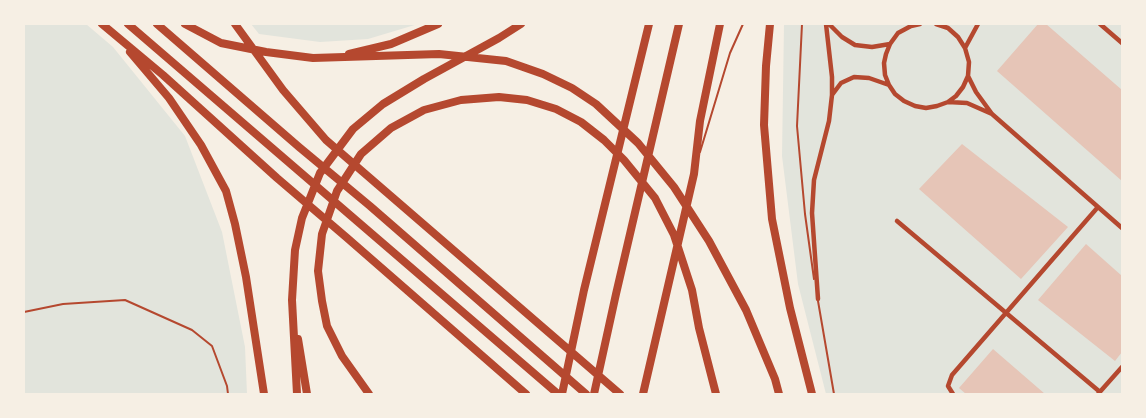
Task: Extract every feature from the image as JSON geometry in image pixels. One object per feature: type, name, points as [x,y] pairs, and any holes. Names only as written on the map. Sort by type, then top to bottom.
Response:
[{"type":"highway","points":[[102,24],[163,75],[277,178],[523,392]]},
{"type":"highway","points":[[128,24],[558,394]]},
{"type":"highway","points":[[157,24],[586,394]]},
{"type":"highway","points":[[185,24],[221,43],[303,57],[371,58],[440,54],[506,61],[543,74],[572,88],[596,104],[638,143],[674,187],[709,241],[746,310],[775,379],[779,394]]},
{"type":"highway","points":[[235,24],[305,117],[326,140],[620,394]]},
{"type":"highway","points":[[337,57],[391,44],[438,24]]},
{"type":"highway","points":[[297,394],[292,300],[295,250],[302,218],[320,173],[354,129],[383,104],[521,24]]},
{"type":"highway","points":[[562,394],[584,290],[649,24]]},
{"type":"highway","points":[[594,394],[679,24]]},
{"type":"highway","points":[[643,394],[694,174],[700,121],[720,24]]},
{"type":"highway","points":[[770,24],[766,66],[764,125],[772,219],[790,308],[812,394]]},
{"type":"highway","points":[[116,35],[169,98],[201,145],[226,191],[246,277],[264,394]]},
{"type":"highway","points":[[369,394],[342,356],[327,326],[322,301],[318,271],[322,234],[337,191],[361,154],[391,128],[424,110],[461,100],[499,97],[527,100],[556,109],[581,122],[604,140],[624,160],[655,198],[674,235],[692,290],[699,328],[716,394]]},
{"type":"highway","points":[[292,300],[307,394]]},
{"type":"street","points":[[818,299],[812,213],[814,180],[829,121],[832,95],[828,24]]},
{"type":"street","points":[[828,24],[842,37],[855,45],[872,47],[890,44]]},
{"type":"street","points":[[920,24],[911,26],[898,34],[890,44],[884,63],[885,75],[895,94],[915,106],[926,108],[948,102],[956,96],[968,76],[969,62],[965,48],[958,36],[948,28],[936,24]]},
{"type":"street","points":[[965,48],[978,24]]},
{"type":"street","points":[[1100,24],[1122,43]]},
{"type":"street","points":[[968,76],[976,92],[992,114],[1122,228]]},
{"type":"street","points":[[832,95],[841,83],[854,77],[869,78],[889,85]]},
{"type":"street","points":[[948,102],[967,103],[992,114]]},
{"type":"street","points":[[953,394],[948,386],[952,375],[1007,314],[1098,207]]},
{"type":"street","points":[[897,221],[1099,393],[1122,367]]},
{"type":"lane","points":[[694,174],[730,53],[743,24]]},
{"type":"lane","points":[[802,24],[797,126],[805,214],[834,394]]},
{"type":"path","points":[[24,312],[62,304],[125,300],[192,330],[212,346],[228,394]]},
{"type":"shaded area","points":[[24,24],[86,24],[113,47],[185,136],[222,232],[245,347],[247,394],[24,394]]},
{"type":"shaded area","points":[[251,24],[418,24],[368,39],[320,42],[259,34]]},
{"type":"shaded area","points":[[784,24],[1122,24],[1122,394],[826,394],[798,284],[782,156]]},
{"type":"building","points":[[1038,24],[1046,24],[1122,90],[1122,181],[997,71]]},
{"type":"building","points":[[962,144],[1068,227],[1021,279],[919,189]]},
{"type":"building","points":[[1086,244],[1122,276],[1122,352],[1115,361],[1038,300]]},
{"type":"building","points":[[993,349],[1045,394],[966,394],[959,388]]}]
